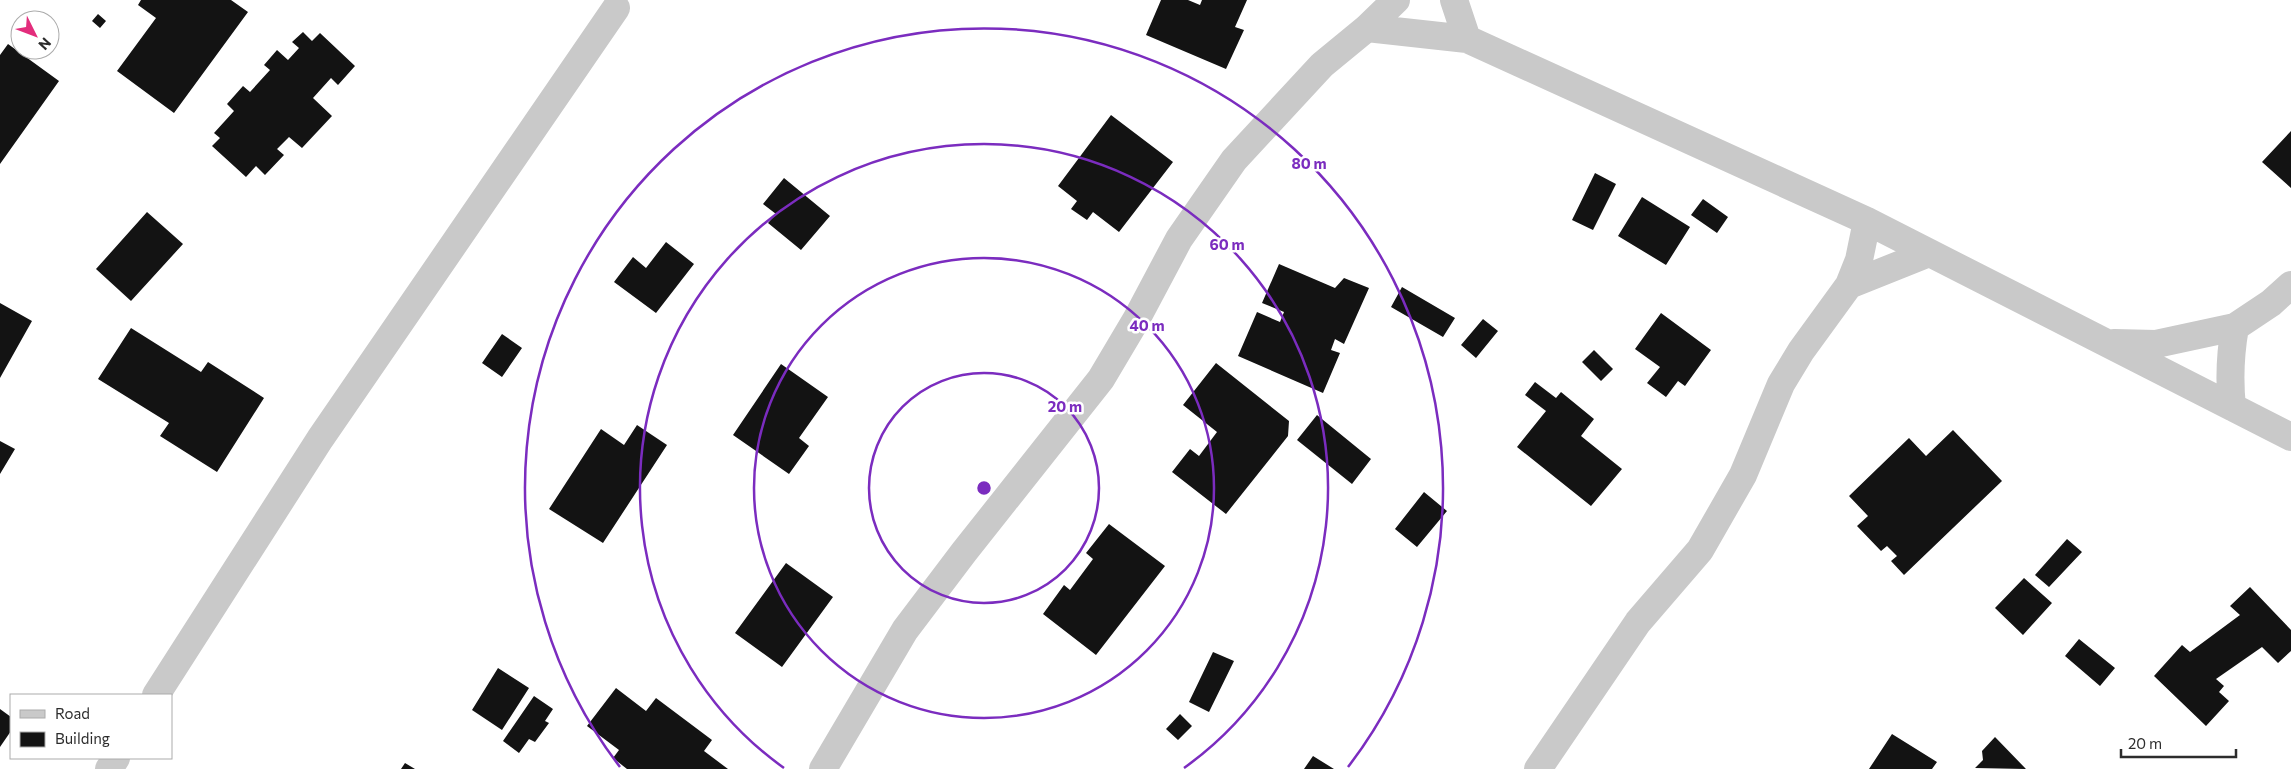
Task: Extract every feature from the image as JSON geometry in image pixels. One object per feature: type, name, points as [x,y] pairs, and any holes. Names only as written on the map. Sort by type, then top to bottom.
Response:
[{"type":"street","points":[[823,769],[905,630],[1101,378],[1136,320],[1179,239],[1234,160],[1322,65],[1367,28],[1396,0]]},
{"type":"street","points":[[1454,0],[1468,39]]},
{"type":"street","points":[[157,694],[320,439],[616,8]]},
{"type":"street","points":[[1367,28],[1468,39],[1867,221],[2291,436]]},
{"type":"street","points":[[1538,769],[1638,622],[1700,550],[1743,475],[1781,384],[1801,351],[1849,285],[1859,260],[1867,221]]},
{"type":"street","points":[[1849,285],[1929,253]]},
{"type":"street","points":[[2106,342],[2156,344],[2235,327],[2271,303],[2291,285]]},
{"type":"street","points":[[2232,406],[2229,379],[2230,352],[2235,327]]},
{"type":"building","points":[[141,0],[231,0],[248,12],[174,113],[117,71],[156,18],[138,5]]},
{"type":"building","points":[[1161,0],[1188,0],[1200,5],[1202,0],[1247,0],[1235,27],[1244,30],[1226,69],[1146,35]]},
{"type":"building","points":[[98,14],[106,21],[100,28],[92,21]]},
{"type":"building","points":[[303,32],[312,41],[320,33],[355,66],[338,85],[331,78],[313,98],[332,116],[302,148],[289,137],[277,149],[284,155],[265,175],[256,166],[246,177],[212,146],[220,138],[214,133],[234,111],[227,104],[243,86],[250,92],[270,70],[264,65],[277,50],[288,60],[299,48],[292,42]]},
{"type":"building","points":[[8,44],[10,45],[10,60],[30,60],[59,81],[0,164],[0,55]]},
{"type":"building","points":[[1111,115],[1173,162],[1119,232],[1093,212],[1087,220],[1071,209],[1077,201],[1058,186]]},
{"type":"building","points":[[2291,131],[2291,188],[2262,162]]},
{"type":"building","points":[[1595,173],[1616,184],[1593,230],[1572,220]]},
{"type":"building","points":[[784,178],[830,216],[801,250],[768,223],[776,214],[763,204]]},
{"type":"building","points":[[1642,197],[1690,227],[1666,265],[1618,236]]},
{"type":"building","points":[[1703,199],[1728,217],[1717,233],[1691,215]]},
{"type":"building","points":[[147,212],[183,244],[131,301],[96,269]]},
{"type":"building","points":[[666,242],[694,264],[656,313],[614,282],[633,257],[646,268]]},
{"type":"building","points":[[1279,264],[1335,288],[1344,278],[1369,288],[1344,344],[1335,339],[1331,350],[1340,353],[1323,393],[1238,356],[1257,312],[1280,322],[1284,312],[1262,303]]},
{"type":"building","points":[[1402,287],[1455,318],[1443,337],[1391,307]]},
{"type":"building","points":[[0,303],[32,321],[0,378]]},
{"type":"building","points":[[1661,313],[1711,350],[1685,386],[1678,381],[1666,397],[1647,383],[1660,367],[1635,349]]},
{"type":"building","points":[[1483,319],[1498,331],[1476,358],[1461,345]]},
{"type":"building","points":[[131,328],[201,372],[208,362],[264,398],[217,472],[160,436],[169,423],[98,379]]},
{"type":"building","points":[[502,334],[522,348],[502,377],[482,363]]},
{"type":"building","points":[[1594,350],[1613,369],[1601,381],[1582,362]]},
{"type":"building","points":[[1216,363],[1289,421],[1288,436],[1226,514],[1172,472],[1190,449],[1199,456],[1217,432],[1183,405]]},
{"type":"building","points":[[781,364],[828,397],[799,438],[809,446],[789,474],[733,435]]},
{"type":"building","points":[[1535,382],[1556,398],[1561,392],[1594,419],[1581,436],[1622,469],[1591,506],[1517,447],[1546,411],[1525,395]]},
{"type":"building","points":[[1317,415],[1371,459],[1352,484],[1297,440]]},
{"type":"building","points":[[637,425],[667,445],[603,543],[549,509],[601,429],[624,445]]},
{"type":"building","points":[[1953,430],[2002,481],[1904,575],[1891,561],[1897,556],[1887,546],[1881,551],[1857,526],[1868,516],[1849,496],[1909,438],[1926,456]]},
{"type":"building","points":[[0,441],[15,449],[0,474]]},
{"type":"building","points":[[1424,492],[1447,511],[1417,547],[1395,529]]},
{"type":"building","points":[[1109,524],[1165,566],[1096,655],[1043,614],[1064,585],[1070,590],[1093,559],[1086,553]]},
{"type":"building","points":[[2067,539],[2082,552],[2049,587],[2035,575]]},
{"type":"building","points":[[786,563],[833,597],[782,667],[735,633]]},
{"type":"building","points":[[2024,578],[2052,603],[2023,635],[1995,608]]},
{"type":"building","points":[[2250,587],[2291,630],[2291,651],[2278,663],[2262,647],[2216,679],[2224,686],[2219,692],[2229,701],[2206,726],[2154,676],[2182,645],[2190,652],[2240,615],[2230,606]]},
{"type":"building","points":[[2079,639],[2115,668],[2100,686],[2065,656]]},
{"type":"building","points":[[1213,652],[1234,661],[1209,712],[1189,702]]},
{"type":"building","points":[[498,668],[529,688],[502,730],[472,710]]},
{"type":"building","points":[[616,688],[646,711],[656,698],[712,740],[704,751],[728,769],[627,769],[613,758],[619,750],[587,726]]},
{"type":"building","points":[[534,696],[553,709],[545,721],[549,723],[535,742],[529,739],[519,753],[503,741]]},
{"type":"building","points":[[0,709],[10,716],[10,732],[0,747]]},
{"type":"building","points":[[1180,714],[1192,726],[1178,740],[1166,729]]},
{"type":"building","points":[[1892,734],[1937,762],[1932,769],[1869,769]]},
{"type":"building","points":[[1995,737],[2026,769],[1975,768],[1983,760],[1982,751]]},
{"type":"building","points":[[1313,756],[1334,769],[1304,769]]},
{"type":"building","points":[[405,763],[415,769],[401,769]]}]
